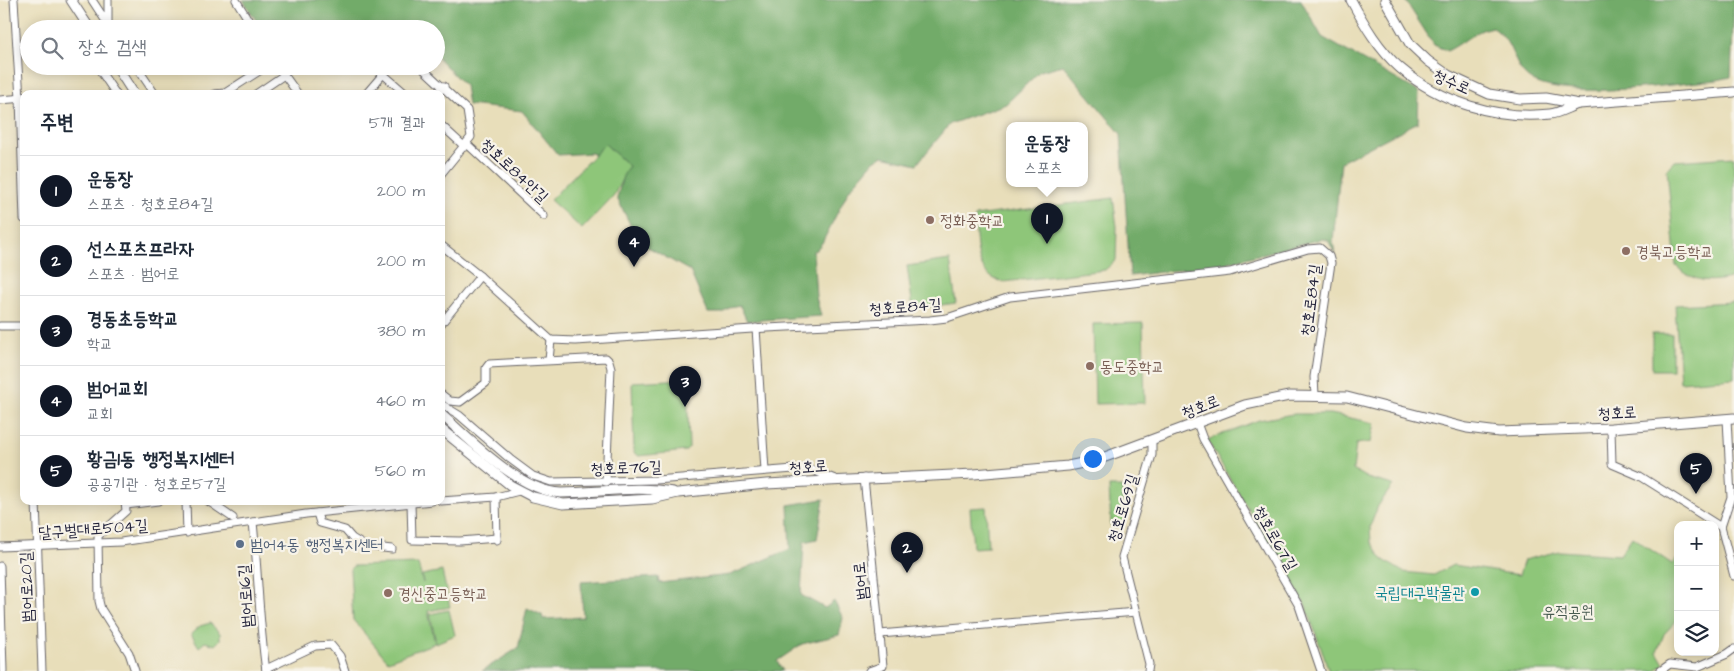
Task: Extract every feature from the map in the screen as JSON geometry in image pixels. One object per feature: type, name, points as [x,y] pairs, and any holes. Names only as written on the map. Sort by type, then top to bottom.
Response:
[{"type":"main road","points":[[71,0],[83,18]]},
{"type":"main road","name":"청수로","points":[[1351,0],[1377,41],[1400,67],[1442,95],[1490,112],[1519,114],[1551,114],[1579,104]]},
{"type":"main road","name":"청수로","points":[[1385,0],[1410,44],[1428,61],[1448,75],[1489,94],[1520,99],[1546,98],[1579,104],[1734,92]]},
{"type":"main road","points":[[122,75],[131,90]]},
{"type":"main road","name":"청호로","points":[[445,432],[495,475],[519,490],[542,500],[563,504],[652,499],[678,492],[835,479],[974,474],[1068,466],[1097,460],[1266,399],[1315,395],[1347,397],[1467,428],[1499,432],[1610,428],[1730,419]]},
{"type":"main road","name":"청호로","points":[[445,417],[514,476],[543,489],[561,492],[652,488],[678,492]]},
{"type":"street","points":[[14,0],[20,74]]},
{"type":"street","points":[[92,0],[105,20]]},
{"type":"street","points":[[108,0],[109,20]]},
{"type":"street","points":[[236,0],[248,20]]},
{"type":"street","points":[[20,75],[21,90]]},
{"type":"street","points":[[103,75],[113,90]]},
{"type":"street","points":[[142,75],[152,90]]},
{"type":"street","points":[[232,90],[254,75]]},
{"type":"street","points":[[262,90],[284,75],[295,90]]},
{"type":"street","points":[[369,90],[382,75]]},
{"type":"street","points":[[384,75],[401,90]]},
{"type":"street","name":"청호로84안길","points":[[431,75],[467,110],[471,137],[445,168]]},
{"type":"street","points":[[440,90],[444,86]]},
{"type":"street","points":[[0,100],[20,99]]},
{"type":"street","name":"청호로84안길","points":[[445,128],[544,216]]},
{"type":"street","points":[[445,248],[480,276],[551,340],[548,360]]},
{"type":"street","name":"청호로84길","points":[[551,340],[622,338],[756,328],[930,320],[946,318],[1010,297],[1230,272],[1308,249],[1320,248],[1329,256],[1331,263],[1314,377],[1315,395]]},
{"type":"street","points":[[445,319],[480,276]]},
{"type":"street","points":[[0,326],[20,326]]},
{"type":"street","points":[[756,328],[765,471]]},
{"type":"street","points":[[445,397],[460,402],[486,383],[486,368],[489,364],[548,360],[569,362],[606,358],[610,361],[606,482]]},
{"type":"street","name":"청호로76길","points":[[445,406],[459,415],[510,459],[533,476],[551,482],[656,480],[807,468],[835,479]]},
{"type":"street","points":[[1730,419],[1731,497],[1721,527],[1734,576]]},
{"type":"street","name":"청호로67길","points":[[1197,423],[1204,439],[1299,606],[1321,671]]},
{"type":"street","points":[[1610,428],[1612,464],[1640,476],[1721,527]]},
{"type":"street","name":"청호로69길","points":[[1148,671],[1149,664],[1122,557],[1152,455],[1152,440]]},
{"type":"street","name":"범어로","points":[[864,478],[883,668],[869,671]]},
{"type":"street","points":[[445,501],[496,498],[519,490]]},
{"type":"street","points":[[407,505],[412,540],[460,541],[497,539],[496,498]]},
{"type":"street","name":"범어로20길","points":[[36,505],[42,671]]},
{"type":"street","points":[[126,505],[126,511],[98,536],[97,543],[101,609],[129,654],[135,671]]},
{"type":"street","points":[[186,505],[187,533]]},
{"type":"street","points":[[214,505],[233,518]]},
{"type":"street","name":"달구벌대로504길","points":[[0,547],[121,542],[382,505]]},
{"type":"street","points":[[317,513],[320,523],[345,530],[352,538],[365,546],[392,549]]},
{"type":"street","name":"범어로16길","points":[[253,522],[263,657],[266,670],[315,646],[331,645],[340,656],[344,671]]},
{"type":"street","points":[[0,566],[3,671]]},
{"type":"street","points":[[880,634],[1136,612]]},
{"type":"street","points":[[1660,671],[1670,664],[1697,667],[1734,649]]},
{"type":"green space","points":[[243,0],[1301,0],[1322,37],[1419,92],[1418,122],[1341,162],[1333,241],[1335,254],[1328,240],[1321,239],[1218,265],[1130,276],[1121,134],[1063,65],[1040,71],[1006,104],[950,124],[917,164],[882,156],[874,161],[849,190],[822,243],[813,251],[816,297],[821,316],[747,321],[740,306],[729,308],[723,313],[708,313],[690,271],[639,242],[617,198],[623,176],[629,166],[605,144],[594,155],[592,153],[558,155],[522,111],[468,105],[465,86],[445,65],[445,20],[256,20]]},
{"type":"green space","points":[[1405,0],[1734,0],[1731,77],[1624,89],[1573,90],[1552,87],[1535,82],[1521,71],[1506,41],[1492,27],[1479,31],[1447,51],[1434,45]]},
{"type":"green space","points":[[605,144],[629,166],[614,195],[582,229],[550,200]]},
{"type":"green space","points":[[1734,157],[1734,277],[1710,281],[1696,279],[1676,266],[1667,169],[1674,161]]},
{"type":"green space","points":[[1113,198],[1117,227],[1116,260],[1105,270],[1004,282],[994,279],[982,265],[977,246],[975,216]]},
{"type":"green space","points":[[950,260],[956,303],[913,309],[907,266]]},
{"type":"green space","points":[[1734,302],[1734,378],[1680,382],[1675,305]]},
{"type":"green space","points":[[1143,323],[1145,403],[1095,404],[1093,324]]},
{"type":"green space","points":[[1652,334],[1672,334],[1672,370],[1652,370]]},
{"type":"green space","points":[[687,379],[689,448],[686,451],[639,456],[634,453],[632,382]]},
{"type":"green space","name":"유적공원","points":[[1293,414],[1331,414],[1375,423],[1371,442],[1356,444],[1353,470],[1367,478],[1393,485],[1378,506],[1370,527],[1371,542],[1382,559],[1403,572],[1434,575],[1453,565],[1519,575],[1524,560],[1559,551],[1620,555],[1632,537],[1672,564],[1674,562],[1674,623],[1664,634],[1657,652],[1664,664],[1655,671],[1329,671],[1306,606],[1207,440],[1259,420]]},
{"type":"green space","points":[[1109,487],[1122,487],[1124,526],[1111,527]]},
{"type":"green space","points":[[824,499],[817,539],[804,542],[801,595],[825,608],[834,601],[843,618],[839,635],[802,644],[777,661],[783,671],[482,671],[518,648],[527,608],[542,615],[543,619],[583,617],[581,582],[658,577],[659,583],[730,575],[790,549],[788,505]]},
{"type":"green space","points":[[986,507],[988,547],[973,548],[970,508]]},
{"type":"green space","points":[[418,564],[423,583],[422,575],[442,571],[450,607],[428,611],[435,643],[388,661],[353,620],[350,569],[353,566]]},
{"type":"green space","points":[[449,610],[455,635],[436,643],[430,614]]},
{"type":"green space","points":[[210,623],[220,633],[220,640],[215,645],[205,642],[199,647],[191,634],[200,626]]},
{"type":"place","name":"정화중학교","points":[[930,220]]},
{"type":"place","name":"운동장","points":[[1047,244]]},
{"type":"place","name":"경북고등학교","points":[[1626,251]]},
{"type":"place","name":"범어교회","points":[[634,267]]},
{"type":"place","name":"동도중학교","points":[[1090,366]]},
{"type":"place","name":"경동초등학교","points":[[685,407]]},
{"type":"place","name":"황금1동 행정복지센터","points":[[1696,494]]},
{"type":"place","name":"범어4동 행정복지센터","points":[[240,544]]},
{"type":"place","name":"선스포츠프라자","points":[[907,573]]},
{"type":"place","name":"국립대구박물관","points":[[1475,592]]},
{"type":"place","name":"경신중고등학교","points":[[388,593]]}]
